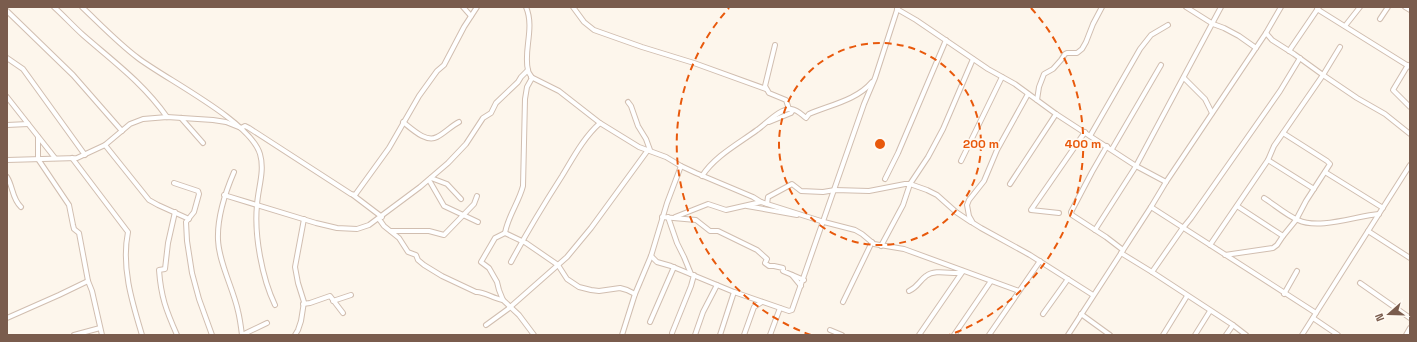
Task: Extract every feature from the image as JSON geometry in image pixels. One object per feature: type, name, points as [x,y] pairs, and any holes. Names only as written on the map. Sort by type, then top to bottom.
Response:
[{"type":"street","points":[[54,7],[83,35],[134,78],[156,102],[167,117]]},
{"type":"street","points":[[82,7],[138,58],[241,128],[256,146],[262,160],[263,167],[257,204],[256,221],[258,243],[269,292],[275,306]]},
{"type":"street","points":[[463,7],[471,16]]},
{"type":"street","points":[[354,195],[389,148],[403,122],[437,71],[444,65],[477,7]]},
{"type":"street","points":[[526,7],[528,13],[529,32],[527,58],[528,70],[532,77],[559,91],[600,123],[627,140],[666,157],[696,174],[753,197],[761,202],[859,232],[880,246],[904,249],[962,272],[1020,291]]},
{"type":"street","points":[[573,7],[584,22],[594,30],[694,63],[766,90],[769,93],[786,100],[791,110]]},
{"type":"street","points":[[1037,100],[1039,87],[1044,74],[1053,69],[1064,54],[1077,53],[1082,48],[1102,7]]},
{"type":"street","points":[[1186,7],[1213,24],[1229,30],[1256,48]]},
{"type":"street","points":[[1095,230],[1136,166],[1221,7]]},
{"type":"street","points":[[1068,335],[1166,182],[1266,33],[1281,7]]},
{"type":"street","points":[[1345,26],[1360,7]]},
{"type":"street","points":[[1380,19],[1388,7]]},
{"type":"street","points":[[1405,7],[1410,10]]},
{"type":"street","points":[[651,256],[657,262],[674,267],[734,292],[789,311],[792,310],[804,280],[864,104],[875,78],[898,8],[974,60],[1015,84],[1056,114],[1136,166],[1166,182]]},
{"type":"street","points":[[1289,51],[1318,8],[1409,66],[1393,90],[1410,107]]},
{"type":"street","points":[[7,11],[73,75],[122,131]]},
{"type":"street","points":[[1090,136],[1140,49],[1151,35],[1168,25]]},
{"type":"street","points":[[1266,33],[1272,40],[1357,98],[1382,112],[1410,134]]},
{"type":"street","points":[[885,179],[898,153],[946,40]]},
{"type":"street","points":[[1259,42],[1272,40]]},
{"type":"street","points":[[766,90],[765,82],[774,45]]},
{"type":"street","points":[[1210,245],[1268,160],[1274,146],[1323,75],[1340,47]]},
{"type":"street","points":[[7,58],[23,69],[85,155]]},
{"type":"street","points":[[1152,272],[1280,91],[1300,58]]},
{"type":"street","points":[[880,246],[903,205],[910,184],[928,158],[943,129],[974,60]]},
{"type":"street","points":[[1112,149],[1161,65]]},
{"type":"street","points":[[224,194],[337,228],[363,228],[380,218],[448,163],[466,144],[482,118],[491,113],[496,103],[528,70]]},
{"type":"street","points":[[505,233],[507,222],[520,197],[523,186],[525,99],[527,87],[532,77]]},
{"type":"street","points":[[961,161],[1002,77]]},
{"type":"street","points":[[702,176],[726,152],[768,122],[770,118],[776,114],[797,110],[806,118],[809,114],[844,100],[866,89],[875,78]]},
{"type":"street","points":[[1184,78],[1205,99],[1212,113]]},
{"type":"street","points":[[974,223],[967,211],[969,200],[984,180],[998,150],[1028,94]]},
{"type":"street","points":[[7,97],[55,158]]},
{"type":"street","points":[[628,102],[631,106],[638,126],[646,139],[649,150]]},
{"type":"street","points":[[1010,184],[1056,114]]},
{"type":"street","points":[[7,160],[72,158],[85,155],[105,145],[130,124],[143,119],[167,117],[213,120],[226,122],[241,128],[245,126],[354,195],[380,218],[399,238],[408,252],[416,255],[421,262],[442,276],[476,292],[504,300]]},
{"type":"street","points":[[181,118],[203,143]]},
{"type":"street","points":[[403,122],[430,139],[437,137],[459,122]]},
{"type":"street","points":[[511,262],[522,241],[576,153],[587,137],[600,123]]},
{"type":"street","points":[[7,125],[28,124]]},
{"type":"street","points":[[1060,213],[1031,210],[1085,132]]},
{"type":"street","points":[[1225,255],[1273,248],[1277,245],[1296,220],[1306,201],[1330,165],[1329,162],[1283,133]]},
{"type":"street","points":[[38,137],[38,159],[69,205],[74,229],[80,233],[88,281],[92,291],[102,335]]},
{"type":"street","points":[[105,145],[149,200],[189,219]]},
{"type":"street","points":[[1107,146],[1071,212],[1072,215],[1095,230],[1122,252],[1246,335]]},
{"type":"street","points":[[486,325],[511,306],[558,265],[581,242],[649,150]]},
{"type":"street","points":[[72,158],[128,232],[125,261],[132,303],[142,335]]},
{"type":"street","points":[[1268,160],[1314,189]]},
{"type":"street","points":[[1302,335],[1410,165]]},
{"type":"street","points":[[622,335],[635,294],[651,256],[663,215],[681,166]]},
{"type":"street","points":[[696,174],[706,171]]},
{"type":"street","points":[[234,172],[224,194],[218,229],[218,241],[238,311],[242,335],[267,323]]},
{"type":"street","points":[[1325,172],[1383,208]]},
{"type":"street","points":[[7,177],[13,195],[18,204],[21,206]]},
{"type":"street","points":[[430,179],[446,184],[461,199]]},
{"type":"street","points":[[430,179],[444,206],[478,222]]},
{"type":"street","points":[[174,183],[198,191],[199,194],[194,212],[186,222],[186,229],[192,273],[199,299],[212,335]]},
{"type":"street","points":[[767,204],[768,197],[792,184],[801,191],[823,192],[835,190],[869,191],[900,184],[910,184],[937,195],[956,212],[1094,295]]},
{"type":"street","points":[[7,195],[13,195]]},
{"type":"street","points":[[391,231],[429,231],[444,235],[462,214],[474,204],[477,196]]},
{"type":"street","points":[[1264,198],[1296,220],[1308,224],[1324,223],[1357,216],[1379,214]]},
{"type":"street","points":[[671,218],[708,204],[726,210],[761,202]]},
{"type":"street","points":[[746,206],[799,216],[802,214]]},
{"type":"street","points":[[1237,206],[1283,236]]},
{"type":"street","points":[[1150,207],[1178,224],[1182,229],[1210,245],[1284,294],[1316,313]]},
{"type":"street","points":[[175,212],[168,243],[165,269],[159,270],[160,289],[166,311],[177,335]]},
{"type":"street","points":[[663,215],[671,218],[694,220],[710,231],[718,231],[757,250],[767,259],[765,263],[769,266],[783,268],[783,271],[804,280]]},
{"type":"street","points":[[671,218],[677,243],[692,275],[691,286],[672,333]]},
{"type":"street","points":[[295,335],[301,321],[304,302],[295,267],[304,219]]},
{"type":"street","points":[[1368,231],[1410,258]]},
{"type":"street","points":[[505,233],[522,241],[558,265],[567,279],[579,287],[599,291],[620,288],[635,294]]},
{"type":"street","points":[[505,233],[495,238],[481,262],[489,268],[497,282],[504,300],[511,306],[534,335]]},
{"type":"street","points":[[843,302],[872,242]]},
{"type":"street","points":[[989,335],[1040,262]]},
{"type":"street","points":[[650,322],[674,267]]},
{"type":"street","points":[[1284,294],[1297,271]]},
{"type":"street","points":[[909,291],[917,287],[925,276],[930,274],[940,272],[962,272]]},
{"type":"street","points":[[919,335],[962,272]]},
{"type":"street","points":[[792,275],[801,286]]},
{"type":"street","points":[[1043,314],[1068,279]]},
{"type":"street","points":[[7,318],[88,281]]},
{"type":"street","points":[[954,335],[991,282]]},
{"type":"street","points":[[1360,283],[1410,318]]},
{"type":"street","points":[[695,335],[703,312],[717,285]]},
{"type":"street","points":[[720,335],[734,292]]},
{"type":"street","points":[[333,301],[350,295]]},
{"type":"street","points":[[303,304],[328,296],[332,297],[333,301],[343,313]]},
{"type":"street","points":[[1163,335],[1187,296]]},
{"type":"street","points":[[744,335],[754,307],[762,302]]},
{"type":"street","points":[[770,335],[780,308]]},
{"type":"street","points":[[1195,335],[1210,310]]},
{"type":"street","points":[[1081,314],[1110,335]]},
{"type":"street","points":[[1313,318],[1338,335]]},
{"type":"street","points":[[1226,335],[1233,325]]},
{"type":"street","points":[[74,335],[100,328]]},
{"type":"street","points":[[1406,335],[1410,328]]},
{"type":"street","points":[[830,330],[842,335]]}]
